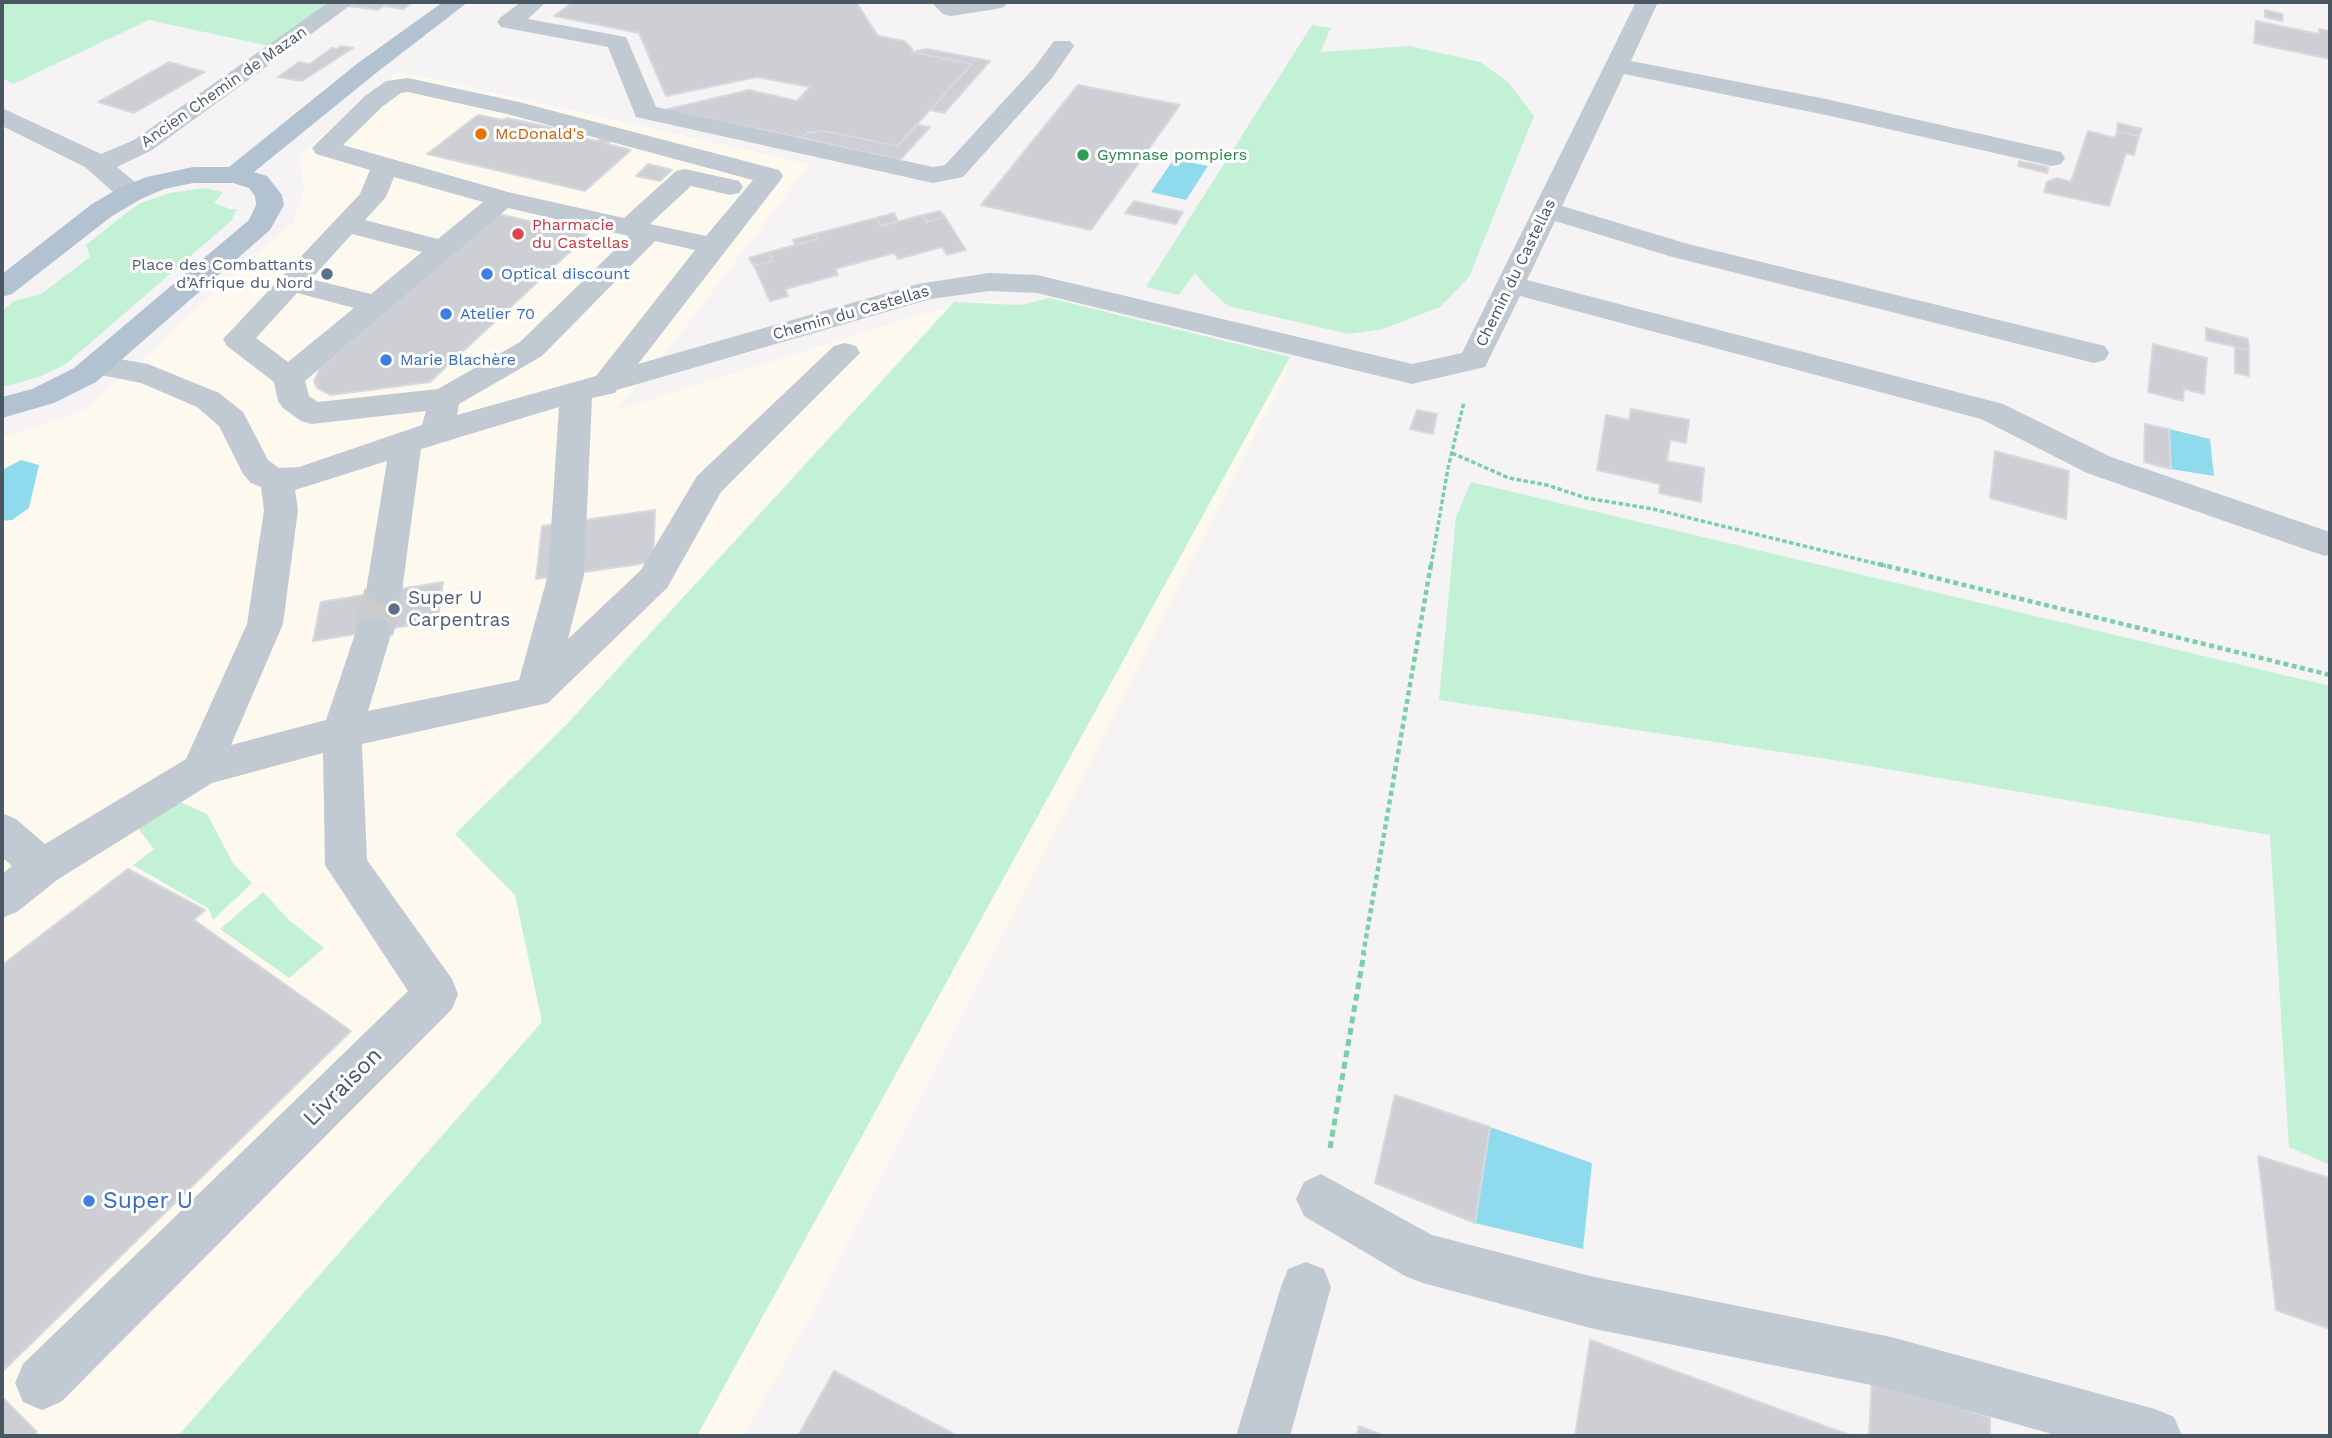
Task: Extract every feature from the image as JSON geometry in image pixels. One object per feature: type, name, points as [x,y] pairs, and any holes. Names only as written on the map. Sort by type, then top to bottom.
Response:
[{"type":"main road","points":[[235,175],[367,68],[441,2]]},
{"type":"main road","points":[[367,68],[457,2]]},
{"type":"main road","points":[[2,288],[102,210],[131,193],[173,178],[217,173],[247,177],[264,188],[270,205],[260,225],[97,365],[65,386],[43,396],[2,408]]},
{"type":"street","name":"Ancien Chemin de Mazan","points":[[100,165],[143,145],[344,2]]},
{"type":"street","points":[[535,2],[509,22],[618,42],[645,113],[933,175],[954,171],[1043,73],[1062,46]]},
{"type":"street","points":[[942,2],[951,9],[996,2]]},
{"type":"street","name":"Chemin du Castellas","points":[[277,480],[301,478],[421,437],[928,290],[989,282],[1037,284],[1412,373],[1474,360],[1647,2]]},
{"type":"street","points":[[1615,65],[1826,107],[2052,158]]},
{"type":"street","points":[[535,692],[566,575],[590,390],[713,246],[770,176],[510,107],[408,85],[395,86],[374,101],[325,148],[503,199],[713,246]]},
{"type":"street","points":[[2,116],[62,143],[100,165],[131,193]]},
{"type":"street","points":[[385,166],[372,197],[239,339],[289,379],[294,401],[312,413],[445,399],[531,349],[685,177],[756,193]]},
{"type":"street","points":[[289,379],[503,199]]},
{"type":"street","points":[[1546,210],[1679,250],[2094,353]]},
{"type":"street","points":[[346,224],[444,249]]},
{"type":"street","points":[[292,283],[377,305]]},
{"type":"street","points":[[1510,284],[1992,411],[2099,465],[2325,543]]},
{"type":"street","points":[[2,899],[42,867],[201,770],[342,732],[535,692],[654,579],[709,484],[845,354]]},
{"type":"street","points":[[97,365],[148,374],[208,400],[232,420],[255,466],[263,475],[277,480],[281,510],[265,624],[201,770]]},
{"type":"street","points":[[384,591],[421,437],[445,399]]},
{"type":"street","points":[[342,732],[374,631]]},
{"type":"street","name":"Livraison","points":[[42,1383],[436,994],[346,866],[342,732]]},
{"type":"street","points":[[2,831],[42,867]]},
{"type":"street","points":[[1321,1199],[1423,1258],[1590,1302],[1891,1363],[2155,1436]]},
{"type":"street","points":[[1263,1436],[1306,1287]]},
{"type":"path","points":[[1321,1199],[1452,453],[1474,360]]},
{"type":"path","points":[[1452,453],[1509,478],[1547,485],[1586,498],[1653,509],[2330,675]]},
{"type":"shaded area","points":[[398,71],[809,164],[669,349],[616,410],[932,311],[992,301],[1063,312],[1289,367],[814,1310],[743,1436],[2,1436],[2,438],[85,410],[293,223],[304,188],[298,156]]},
{"type":"green space","points":[[2,2],[332,2],[269,46],[149,20],[13,84],[2,78]]},
{"type":"green space","points":[[1312,25],[1331,28],[1320,52],[1410,46],[1480,62],[1508,82],[1534,116],[1469,277],[1440,307],[1383,329],[1349,334],[1228,306],[1195,273],[1179,295],[1146,287]]},
{"type":"green space","points":[[203,188],[223,192],[214,203],[237,209],[231,221],[66,364],[39,377],[2,387],[2,311],[14,301],[41,294],[90,257],[86,245],[143,202],[170,193]]},
{"type":"green space","points":[[1049,298],[1290,357],[697,1436],[178,1436],[542,1022],[515,895],[455,834],[567,724],[954,302],[1021,305]]},
{"type":"green space","points":[[1471,482],[2330,686],[2330,1165],[2289,1147],[2270,835],[1840,761],[1439,700],[1456,517]]},
{"type":"green space","points":[[180,802],[207,814],[233,863],[252,883],[213,920],[209,909],[133,865],[154,849],[137,827]]},
{"type":"green space","points":[[263,892],[289,920],[324,948],[289,978],[220,929]]},
{"type":"water","points":[[1174,159],[1208,166],[1186,200],[1151,192]]},
{"type":"water","points":[[2169,429],[2210,439],[2214,476],[2171,469]]},
{"type":"water","points":[[21,460],[39,465],[29,508],[12,520],[2,521],[2,470]]},
{"type":"water","points":[[1490,1127],[1592,1163],[1583,1249],[1475,1223]]},
{"type":"building","points":[[355,2],[389,2],[378,10],[348,6]]},
{"type":"building","points":[[389,2],[413,2],[403,9],[384,6]]},
{"type":"building","points":[[573,2],[856,2],[878,36],[904,41],[912,48],[912,52],[972,64],[897,146],[825,131],[806,133],[802,138],[664,110],[749,90],[797,101],[810,87],[757,77],[666,96],[639,33],[554,16]]},
{"type":"building","points":[[2265,10],[2283,14],[2282,21],[2265,17]]},
{"type":"building","points":[[2256,21],[2319,34],[2319,29],[2330,31],[2330,59],[2254,43]]},
{"type":"building","points":[[332,48],[353,48],[302,81],[278,77],[299,62],[310,64]]},
{"type":"building","points":[[927,49],[990,61],[944,113],[930,110],[972,64],[912,52]]},
{"type":"building","points":[[169,62],[205,72],[134,113],[98,102]]},
{"type":"building","name":"Gymnase pompiers","points":[[1078,85],[1180,105],[1091,230],[981,205]]},
{"type":"building","points":[[478,115],[558,129],[554,132],[610,141],[607,144],[631,150],[585,191],[427,154]]},
{"type":"building","points":[[2118,123],[2142,129],[2139,136],[2117,131]]},
{"type":"building","points":[[917,125],[930,127],[900,160],[802,138],[806,133],[825,131],[897,146]]},
{"type":"building","points":[[2088,131],[2115,138],[2117,131],[2139,136],[2134,155],[2126,153],[2109,206],[2044,192],[2047,182],[2057,178],[2071,182]]},
{"type":"building","points":[[2019,161],[2048,167],[2047,173],[2018,166]]},
{"type":"building","points":[[648,164],[672,170],[660,181],[636,176]]},
{"type":"building","points":[[1134,201],[1183,212],[1176,224],[1125,213]]},
{"type":"building","points":[[940,211],[945,217],[927,222],[923,215]]},
{"type":"building","points":[[894,213],[898,221],[881,226],[876,218]]},
{"type":"building","points":[[499,214],[588,235],[430,382],[331,395],[317,388],[314,381],[321,367]]},
{"type":"building","points":[[923,215],[927,222],[945,217],[966,250],[947,255],[942,247],[898,259],[894,253],[835,269],[838,275],[785,289],[788,296],[770,301],[754,266],[773,261],[769,252],[818,239],[815,234],[876,218],[881,226]]},
{"type":"building","points":[[815,234],[818,239],[796,245],[793,240]]},
{"type":"building","points":[[769,252],[773,261],[754,266],[749,258]]},
{"type":"building","points":[[2206,328],[2248,339],[2249,350],[2206,340]]},
{"type":"building","points":[[2153,344],[2207,358],[2204,394],[2184,389],[2183,401],[2148,392]]},
{"type":"building","points":[[2235,347],[2249,350],[2249,376],[2235,373]]},
{"type":"building","points":[[1631,409],[1689,420],[1686,443],[1670,440],[1667,461],[1704,468],[1701,502],[1659,493],[1660,484],[1597,470],[1606,415],[1629,420]]},
{"type":"building","points":[[1417,410],[1437,414],[1433,434],[1410,429]]},
{"type":"building","points":[[2145,424],[2169,429],[2171,469],[2144,462]]},
{"type":"building","points":[[1995,451],[2069,471],[2066,519],[1990,498]]},
{"type":"building","points":[[655,510],[653,562],[536,579],[542,526]]},
{"type":"building","points":[[443,582],[437,621],[313,641],[321,602]]},
{"type":"building","name":"Super U","points":[[128,869],[205,910],[194,920],[351,1031],[2,1372],[2,965]]},
{"type":"building","points":[[1395,1095],[1490,1127],[1475,1223],[1375,1183]]},
{"type":"building","points":[[2258,1156],[2330,1178],[2330,1329],[2276,1310]]},
{"type":"building","points":[[1590,1340],[1852,1436],[1575,1436]]},
{"type":"building","points":[[834,1371],[958,1436],[798,1436]]},
{"type":"building","points":[[1872,1376],[1990,1418],[1990,1436],[1869,1436]]},
{"type":"building","points":[[2,1397],[37,1432],[32,1436],[2,1436]]},
{"type":"building","points":[[1359,1426],[1385,1436],[1357,1436]]},
{"type":"tunnel","points":[[374,631],[384,591]]},
{"type":"place","name":"McDonald's","points":[[481,134]]},
{"type":"place","name":"Gymnase pompiers","points":[[1083,155]]},
{"type":"place","name":"Pharmacie du Castellas","points":[[518,234]]},
{"type":"place","name":"Place des Combattants d’Afrique du Nord","points":[[327,274]]},
{"type":"place","name":"Optical discount","points":[[487,274]]},
{"type":"place","name":"Atelier 70","points":[[446,314]]},
{"type":"place","name":"Marie Blachère","points":[[386,360]]},
{"type":"place","name":"Super U Carpentras","points":[[394,609]]},
{"type":"place","name":"Super U","points":[[89,1201]]}]
